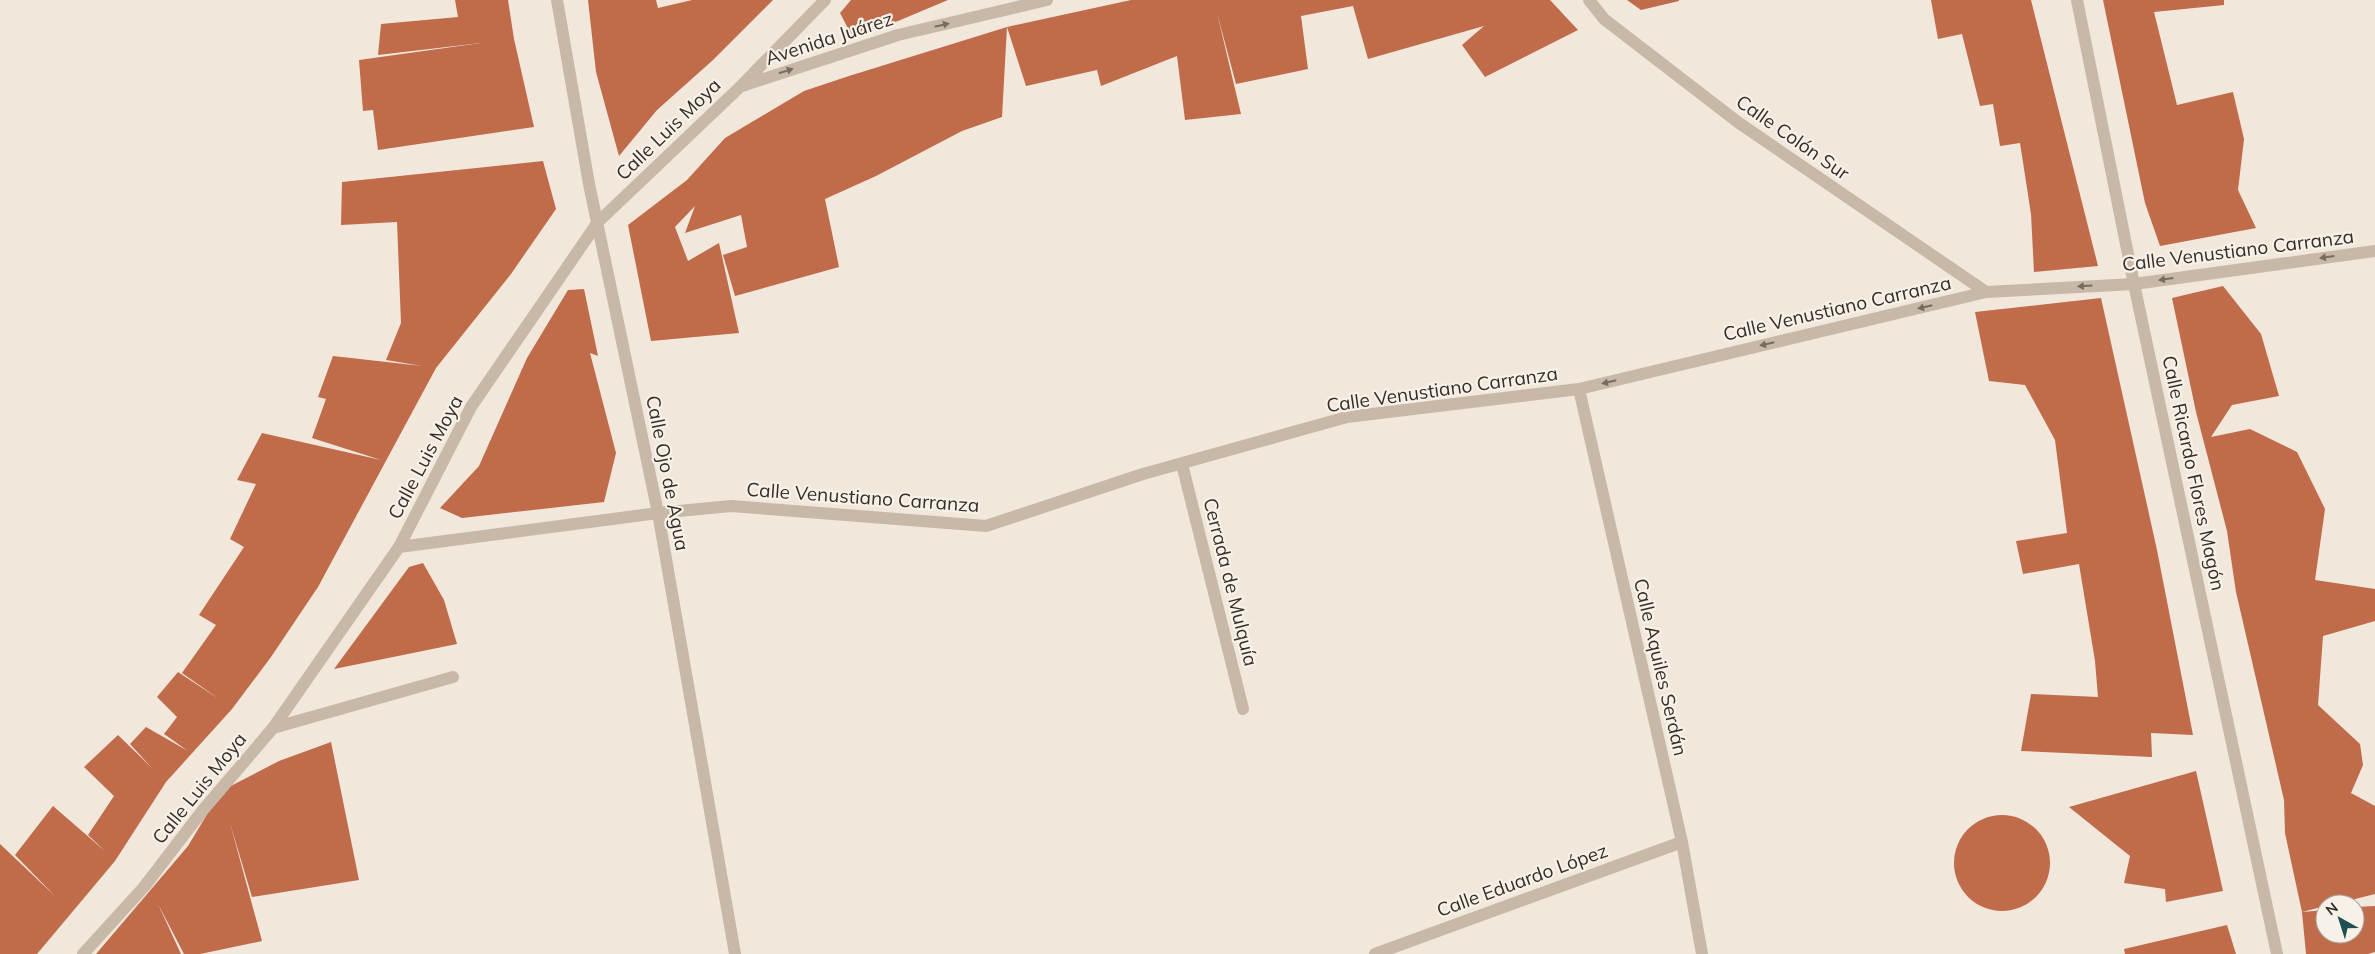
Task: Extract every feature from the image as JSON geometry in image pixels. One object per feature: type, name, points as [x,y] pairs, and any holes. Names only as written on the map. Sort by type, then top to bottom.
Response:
[{"type":"street","name":"Calle Ojo de Agua","points":[[557,0],[589,184],[658,513],[735,954]]},
{"type":"street","name":"Calle Luis Moya","points":[[83,954],[144,886],[203,810],[273,728],[399,547],[470,407],[598,222],[740,86],[825,0]]},
{"type":"street","name":"Avenida Juárez","points":[[740,86],[898,35],[1047,0]]},
{"type":"street","name":"Calle Colón Sur","points":[[1589,0],[1604,19],[1739,123],[1986,292]]},
{"type":"street","name":"Calle Ricardo Flores Magón","points":[[2077,0],[2134,284],[2277,954]]},
{"type":"street","name":"Calle Venustiano Carranza","points":[[399,547],[658,513],[731,506],[986,526],[1143,474],[1347,418],[1579,389],[1986,292],[2134,284],[2375,251]]},
{"type":"street","name":"Calle Aquiles Serdán","points":[[1579,389],[1682,842],[1702,954]]},
{"type":"street","name":"Cerrada de Mulquía","points":[[1182,464],[1243,709]]},
{"type":"street","points":[[273,728],[453,677]]},
{"type":"street","name":"Calle Eduardo López","points":[[1375,954],[1682,842]]},
{"type":"building","points":[[455,0],[508,0],[514,39],[534,127],[378,150],[373,110],[363,111],[359,60],[481,43],[378,55],[381,24],[458,17]]},
{"type":"building","points":[[588,0],[656,0],[658,8],[692,0],[773,0],[713,60],[657,110],[619,156],[596,72]]},
{"type":"building","points":[[851,0],[948,0],[898,21],[852,36],[840,13]]},
{"type":"building","points":[[1131,0],[1550,0],[1578,30],[1485,77],[1462,45],[1484,26],[1368,59],[1353,6],[1301,16],[1308,69],[1236,84],[1217,13],[1241,114],[1185,120],[1177,56],[1101,86],[1097,70],[1026,86],[1007,27]]},
{"type":"building","points":[[1627,0],[1679,0],[1679,1],[1641,10]]},
{"type":"building","points":[[1931,0],[2031,0],[2098,266],[2034,272],[2031,214],[2020,143],[2000,146],[1993,104],[1980,106],[1962,34],[1938,39]]},
{"type":"building","points":[[2103,0],[2224,0],[2224,5],[2154,12],[2177,105],[2233,92],[2244,139],[2238,190],[2256,228],[2160,246],[2145,203]]},
{"type":"building","points":[[1007,27],[1002,117],[962,131],[876,176],[825,199],[839,267],[735,296],[723,255],[747,247],[741,215],[685,233],[695,206],[675,227],[688,261],[719,243],[739,333],[651,341],[628,225],[687,180],[725,138],[804,91]]},
{"type":"building","points":[[543,161],[556,209],[511,274],[436,368],[318,587],[271,657],[232,709],[166,782],[115,861],[37,954],[0,954],[0,844],[55,896],[15,855],[53,806],[106,852],[88,835],[114,796],[84,767],[118,735],[152,768],[130,744],[146,727],[188,751],[164,734],[177,717],[157,697],[178,672],[219,699],[182,673],[216,625],[199,615],[244,547],[230,539],[256,484],[237,480],[262,433],[381,460],[312,438],[326,399],[318,397],[333,356],[422,366],[386,360],[401,323],[397,222],[341,225],[342,182]]},
{"type":"building","points":[[2223,286],[2261,334],[2279,396],[2232,405],[2211,437],[2250,429],[2297,452],[2325,509],[2315,580],[2375,589],[2375,621],[2323,636],[2318,705],[2360,744],[2363,765],[2351,793],[2375,806],[2375,894],[2365,896],[2365,894],[2315,894],[2315,909],[2302,912],[2285,833],[2284,800],[2236,592],[2227,531],[2196,412],[2172,298]]},
{"type":"building","points":[[584,289],[598,356],[590,353],[616,453],[604,502],[462,518],[440,508],[479,466],[527,358],[568,290]]},
{"type":"building","points":[[2101,298],[2157,550],[2193,735],[2151,733],[2152,757],[2021,751],[2031,694],[2098,697],[2095,661],[2079,564],[2023,574],[2016,541],[2067,533],[2055,440],[2025,385],[1989,381],[1975,312]]},
{"type":"building","points":[[423,563],[444,600],[457,644],[334,669],[409,567]]},
{"type":"building","points":[[331,742],[359,880],[252,897],[230,823],[262,941],[200,954],[184,954],[158,904],[181,954],[96,954],[188,846],[221,791],[279,761]]},
{"type":"building","points":[[2196,771],[2223,891],[2166,902],[2165,889],[2124,883],[2130,856],[2069,807]]},
{"type":"building","points":[[2002,815],[2020,819],[2036,829],[2046,845],[2050,863],[2046,881],[2036,897],[2020,907],[2002,911],[1984,907],[1968,897],[1958,881],[1954,863],[1958,845],[1968,829],[1984,819]]},
{"type":"building","points":[[2365,906],[2375,906],[2375,952],[2368,954],[2306,954],[2302,912],[2315,911],[2315,944],[2365,944]]},
{"type":"building","points":[[2227,925],[2236,954],[2125,954],[2124,949]]}]
